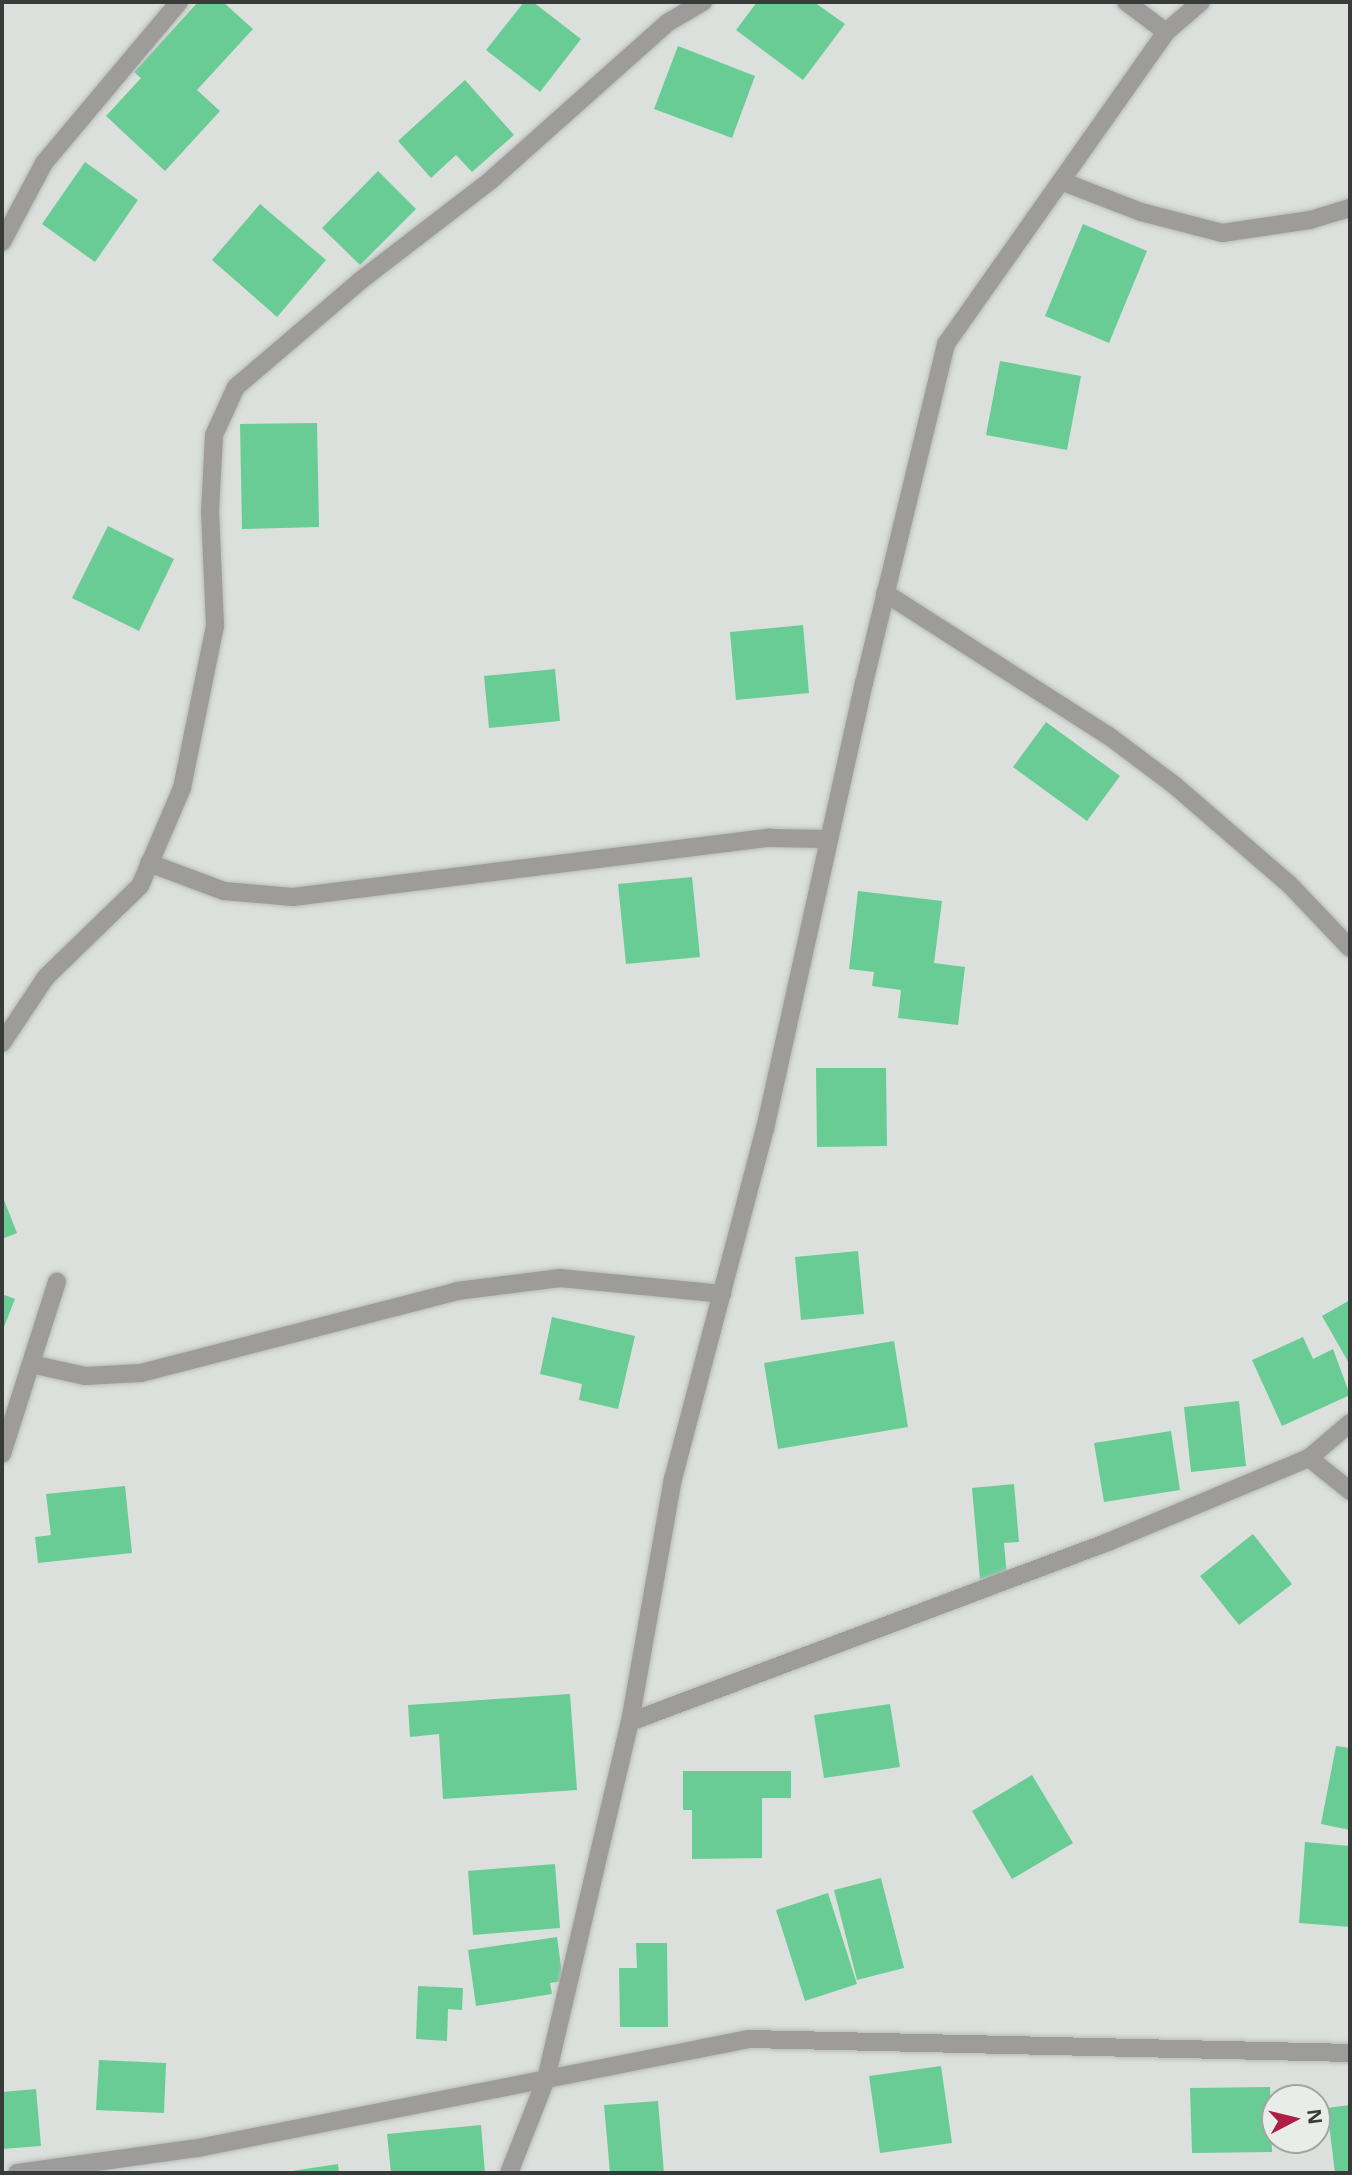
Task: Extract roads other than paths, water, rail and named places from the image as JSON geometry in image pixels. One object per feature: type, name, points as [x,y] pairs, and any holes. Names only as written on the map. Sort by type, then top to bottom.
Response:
[{"type":"street","points":[[2,242],[44,163],[179,2]]},
{"type":"street","points":[[2,1043],[46,977],[140,886],[182,788],[215,626],[210,512],[214,435],[236,387],[360,281],[491,180],[667,23],[703,2]]},
{"type":"street","points":[[1126,2],[1166,33]]},
{"type":"street","points":[[509,2173],[546,2079],[630,1722],[673,1479],[765,1129],[885,593],[946,344],[1166,33],[1201,2]]},
{"type":"street","points":[[1061,181],[1141,212],[1222,233],[1310,220],[1350,208]]},
{"type":"street","points":[[885,593],[1109,736],[1174,784],[1289,884],[1350,948]]},
{"type":"street","points":[[149,863],[224,891],[280,897],[770,838],[829,839]]},
{"type":"street","points":[[31,1364],[85,1376],[142,1373],[457,1291],[560,1278],[722,1294]]},
{"type":"street","points":[[2,1454],[57,1282]]},
{"type":"street","points":[[630,1722],[1108,1542],[1309,1458],[1350,1423]]},
{"type":"street","points":[[1309,1458],[1350,1491]]},
{"type":"street","points":[[17,2173],[198,2148],[749,2039],[1350,2053]]}]
